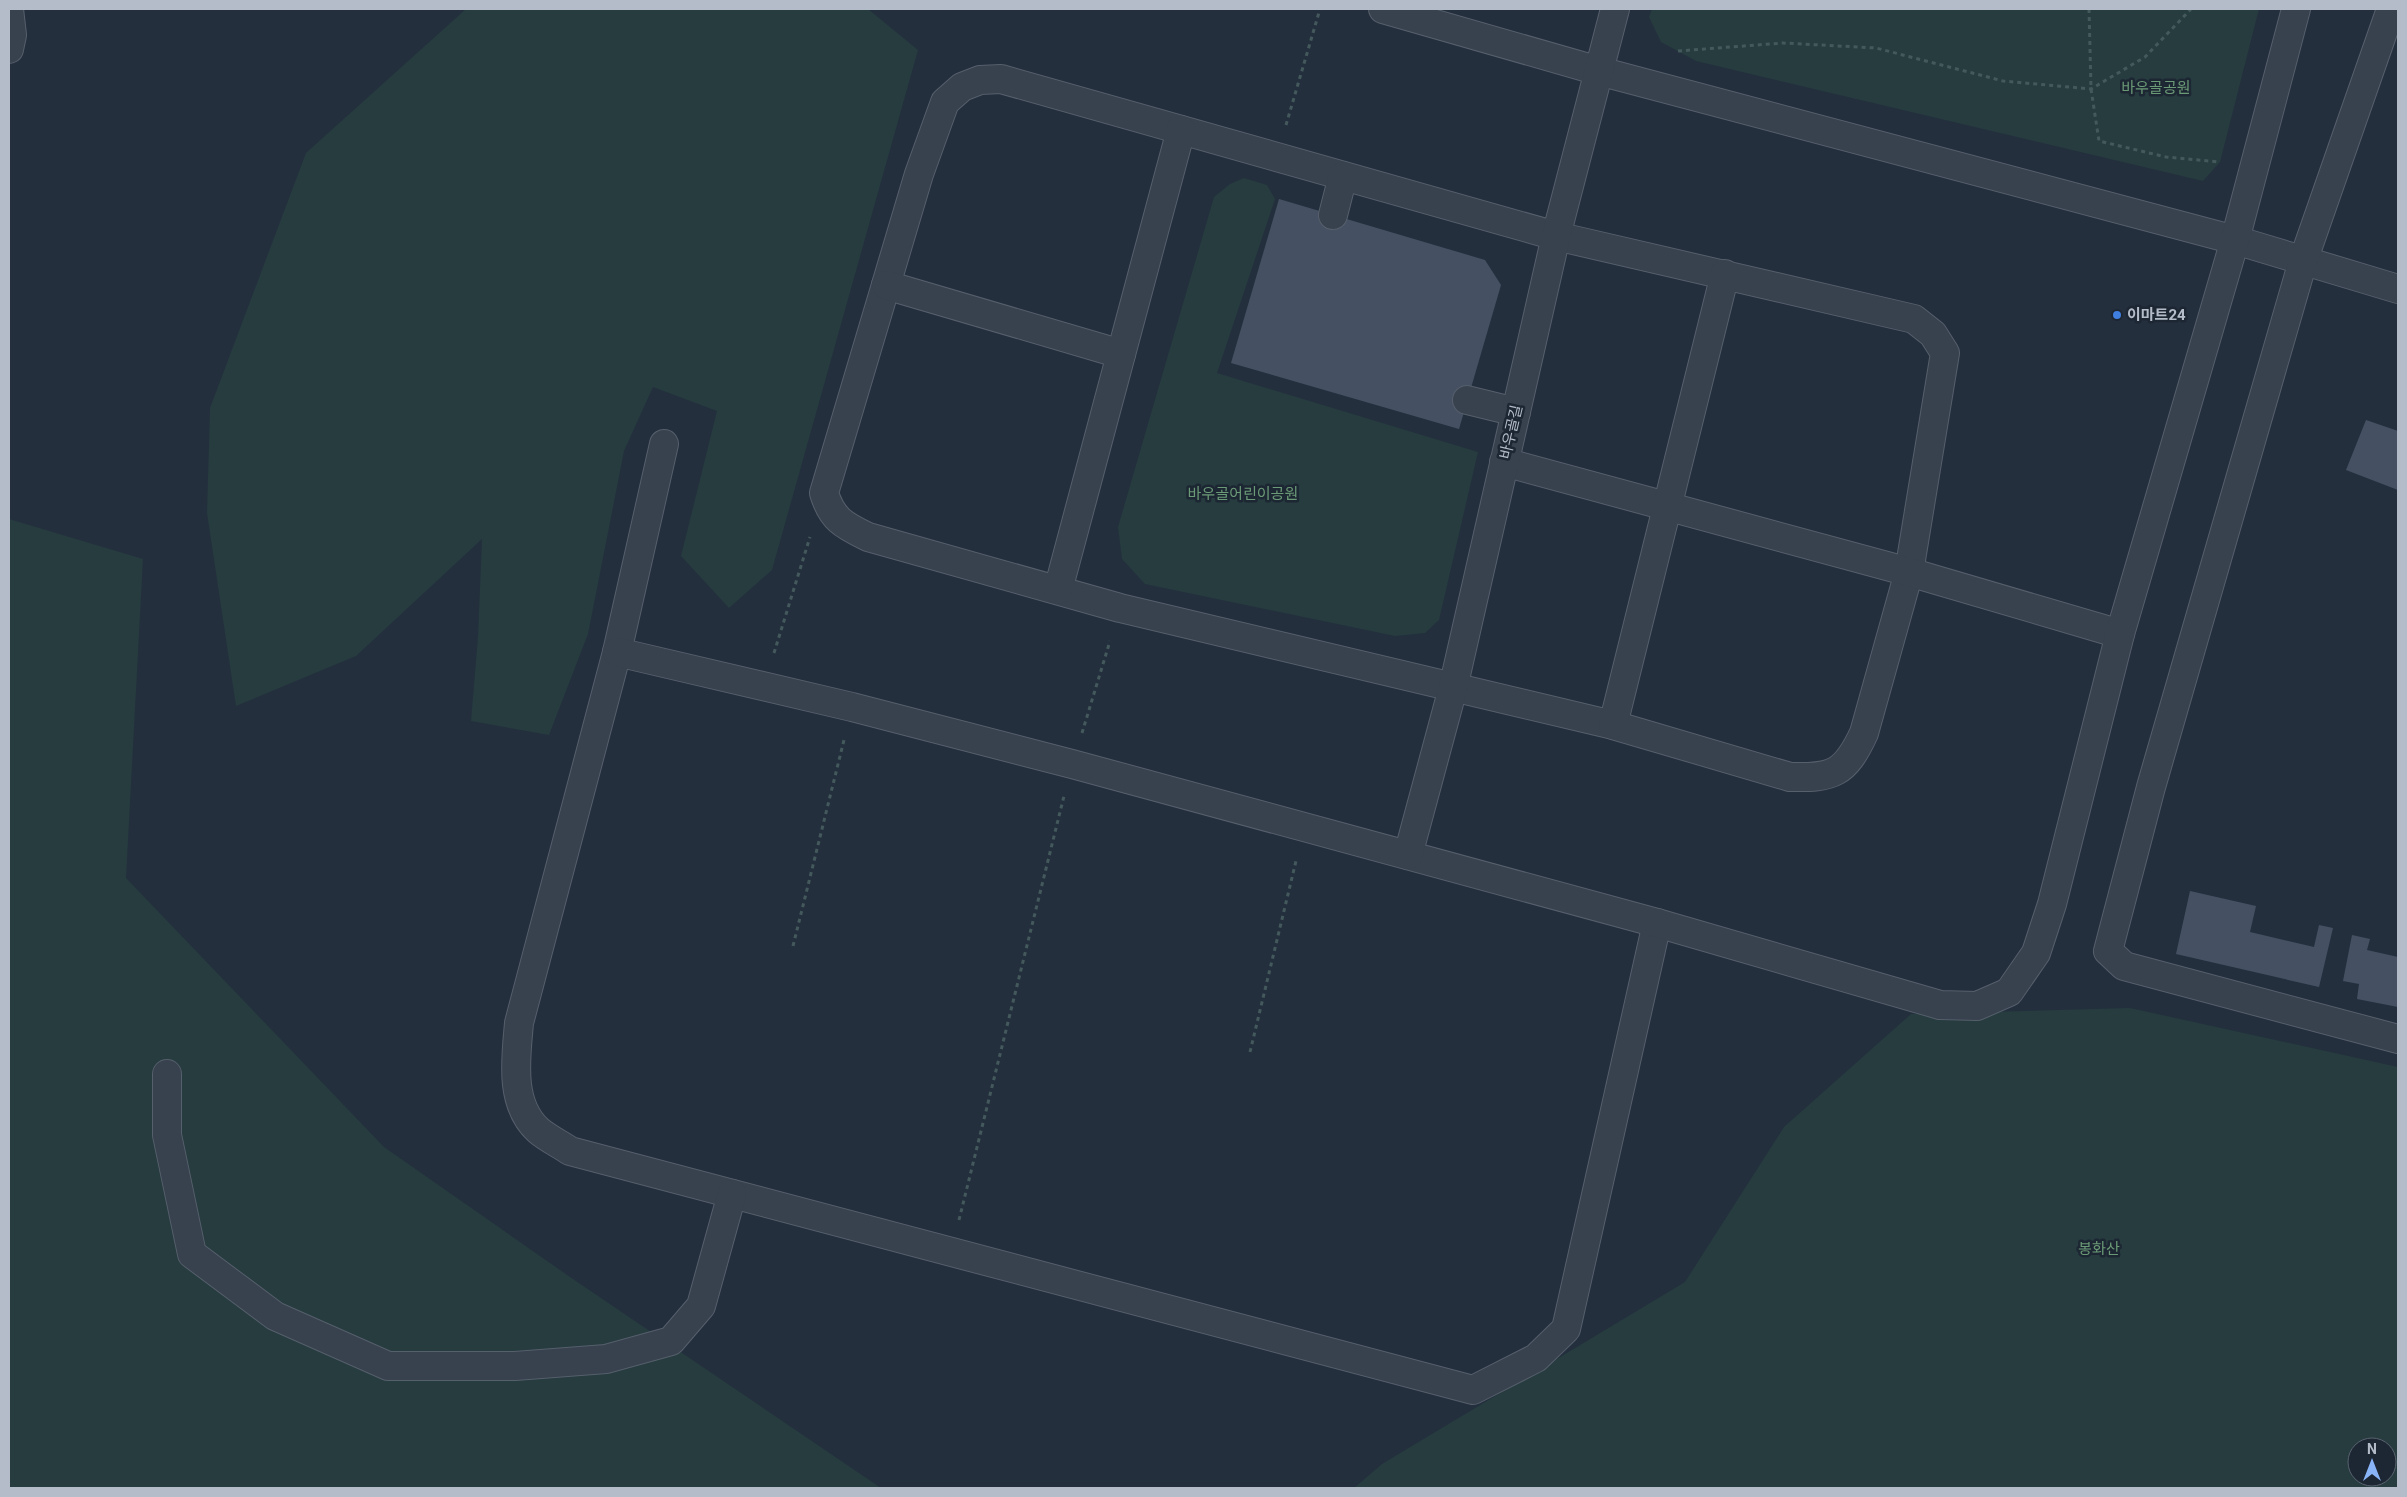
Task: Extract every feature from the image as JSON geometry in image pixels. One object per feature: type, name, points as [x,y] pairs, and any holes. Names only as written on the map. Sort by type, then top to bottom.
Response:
[{"type":"street","points":[[9,9],[12,35],[9,49]]},
{"type":"street","points":[[1383,9],[1599,72],[2235,240],[2398,289]]},
{"type":"street","name":"바우골길","points":[[1408,855],[1453,688],[1556,236],[1615,9]]},
{"type":"street","points":[[617,652],[852,707],[1072,764],[1657,923],[1940,1005],[1977,1006],[2009,992],[2036,953],[2039,945],[2052,904],[2120,634],[2235,240],[2296,9]]},
{"type":"street","points":[[2391,9],[2303,262],[2151,787],[2108,951],[2124,966],[2398,1039]]},
{"type":"street","points":[[1002,79],[1276,157],[1556,236],[1914,319],[1933,334],[1945,353],[1909,572],[1864,733],[1854,755],[1837,771],[1820,778],[1790,777],[1613,725],[1120,608],[868,537],[852,529],[830,511],[824,493],[920,174],[945,102],[962,88],[980,80],[1002,79]]},
{"type":"street","points":[[1058,590],[1181,130]]},
{"type":"street","points":[[1333,215],[1343,176]]},
{"type":"street","points":[[1613,725],[1666,505],[1725,274]]},
{"type":"street","points":[[886,285],[1121,354]]},
{"type":"street","points":[[1467,400],[1516,412]]},
{"type":"street","points":[[664,444],[617,652],[519,1023],[516,1062],[519,1096],[525,1114],[539,1130],[570,1151],[1472,1390],[1536,1358],[1566,1329],[1657,923]]},
{"type":"street","points":[[1504,462],[1909,572],[2120,634]]},
{"type":"street","points":[[167,1074],[167,1135],[192,1254],[275,1316],[388,1366],[515,1366],[606,1359],[671,1341],[701,1306],[732,1194]]},
{"type":"path","points":[[1276,157],[1320,9]]},
{"type":"path","points":[[2089,9],[2091,89],[2099,141],[2166,157],[2220,162]]},
{"type":"path","points":[[1678,51],[1783,43],[1876,48],[2004,81],[2091,89],[2145,57],[2192,9]]},
{"type":"path","points":[[764,687],[824,493]]},
{"type":"path","points":[[951,1252],[1072,764],[1120,608]]},
{"type":"path","points":[[793,946],[852,707]]},
{"type":"path","points":[[1250,1052],[1304,827]]},
{"type":"green space","points":[[466,9],[868,9],[918,50],[772,570],[729,608],[681,556],[717,411],[653,387],[624,451],[588,634],[549,735],[471,721],[478,637],[482,539],[356,656],[236,706],[207,513],[210,408],[306,153]]},
{"type":"green space","name":"바우골공원","points":[[1652,9],[2259,9],[2220,162],[2203,181],[1696,61],[1661,42],[1649,17]]},
{"type":"green space","name":"바우골어린이공원","points":[[1244,178],[1267,185],[1275,199],[1217,373],[1478,452],[1439,620],[1425,633],[1395,636],[1145,584],[1122,559],[1118,527],[1214,197],[1230,184]]},
{"type":"green space","points":[[9,519],[143,559],[126,878],[384,1147],[570,1277],[881,1488],[9,1488]]},
{"type":"green space","name":"봉화산","points":[[2130,1008],[2398,1067],[2398,1488],[1354,1488],[1382,1464],[1685,1282],[1784,1127],[1911,1014]]},
{"type":"building","points":[[1279,199],[1485,260],[1501,285],[1459,429],[1231,363]]},
{"type":"building","points":[[2366,420],[2398,431],[2398,490],[2346,470]]},
{"type":"building","points":[[2190,891],[2256,906],[2250,932],[2314,947],[2319,925],[2333,928],[2319,987],[2176,954]]},
{"type":"building","points":[[2352,935],[2370,939],[2367,950],[2398,957],[2398,1007],[2357,999],[2359,984],[2343,981]]},
{"type":"place","name":"이마트24","points":[[2117,315]]}]
